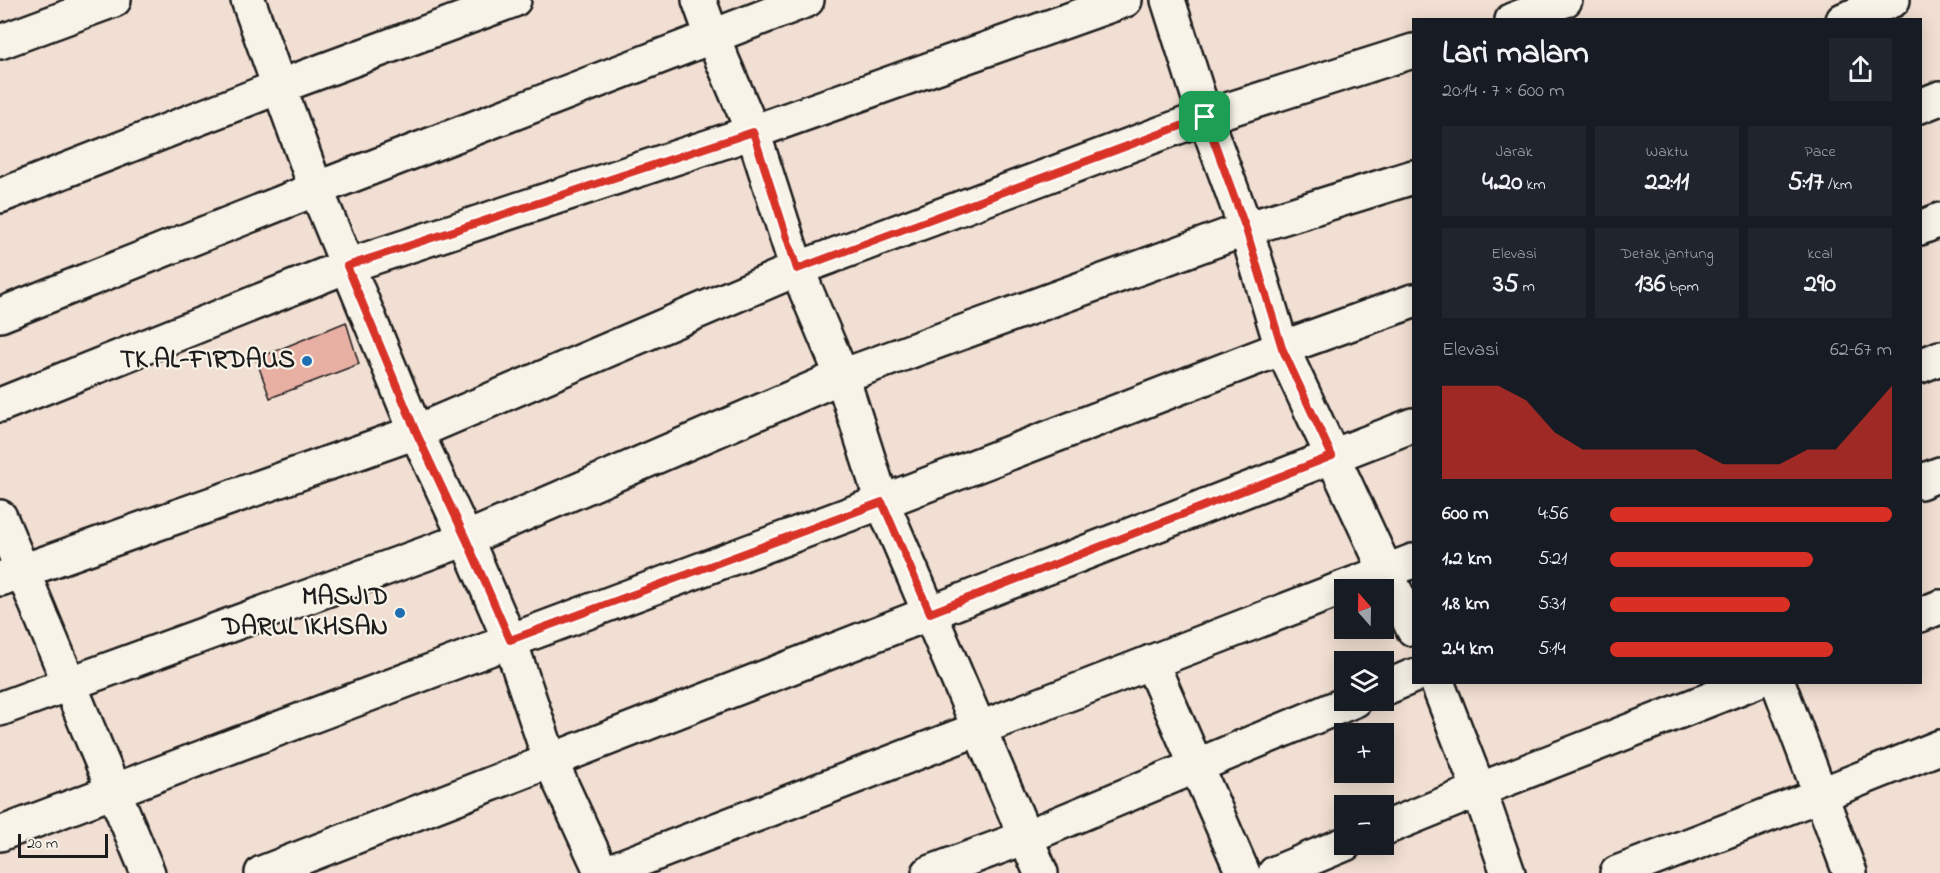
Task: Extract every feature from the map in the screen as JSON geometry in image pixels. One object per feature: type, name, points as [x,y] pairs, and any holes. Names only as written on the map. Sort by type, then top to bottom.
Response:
[{"type":"street","points":[[0,42],[114,0]]},
{"type":"street","points":[[248,0],[281,86],[316,189],[347,266],[416,432],[510,640],[550,760],[604,873],[1400,566]]},
{"type":"street","points":[[0,196],[281,86],[514,0]]},
{"type":"street","points":[[699,0],[753,132],[797,269],[842,376],[882,502],[1041,873]]},
{"type":"street","points":[[0,315],[316,189],[807,0]]},
{"type":"street","points":[[0,405],[347,266],[753,132],[1125,0]]},
{"type":"street","points":[[1168,0],[1205,117],[1246,229],[1282,348],[1332,456],[1400,566],[1412,624]]},
{"type":"street","points":[[1520,14],[1565,0]]},
{"type":"street","points":[[1848,18],[1893,0]]},
{"type":"street","points":[[11,575],[416,432],[797,269],[1205,117],[1412,51]]},
{"type":"street","points":[[1922,105],[1940,98]]},
{"type":"street","points":[[0,709],[466,539],[842,376],[1246,229],[1412,177]]},
{"type":"street","points":[[1922,227],[1940,220]]},
{"type":"street","points":[[0,834],[510,640],[882,502],[1282,348],[1412,301]]},
{"type":"street","points":[[1922,365],[1940,358]]},
{"type":"street","points":[[262,873],[1412,425]]},
{"type":"street","points":[[1922,481],[1940,474]]},
{"type":"street","points":[[0,517],[11,575],[70,685],[148,873]]},
{"type":"street","points":[[1922,614],[1940,607]]},
{"type":"street","points":[[1151,662],[1243,873]]},
{"type":"street","points":[[1394,684],[1412,676]]},
{"type":"street","points":[[1438,684],[1508,873]]},
{"type":"street","points":[[1394,825],[1749,684]]},
{"type":"street","points":[[1779,684],[1850,873]]},
{"type":"street","points":[[929,873],[1026,837],[1334,709]]},
{"type":"street","points":[[1617,873],[1940,747]]},
{"type":"street","points":[[1275,873],[1334,849]]},
{"type":"building","name":"TK AL-FIRDAUS","points":[[346,322],[359,364],[270,398],[256,359]]},
{"type":"place","name":"TK AL-FIRDAUS","points":[[307,361]]},
{"type":"place","name":"MASJID DARUL IKHSAN","points":[[400,613]]},
{"type":"route","points":[[1205,117],[1246,229],[1282,348],[1332,456],[930,613],[882,502],[510,640],[416,432],[347,266],[753,132],[797,269],[1205,117]]}]
